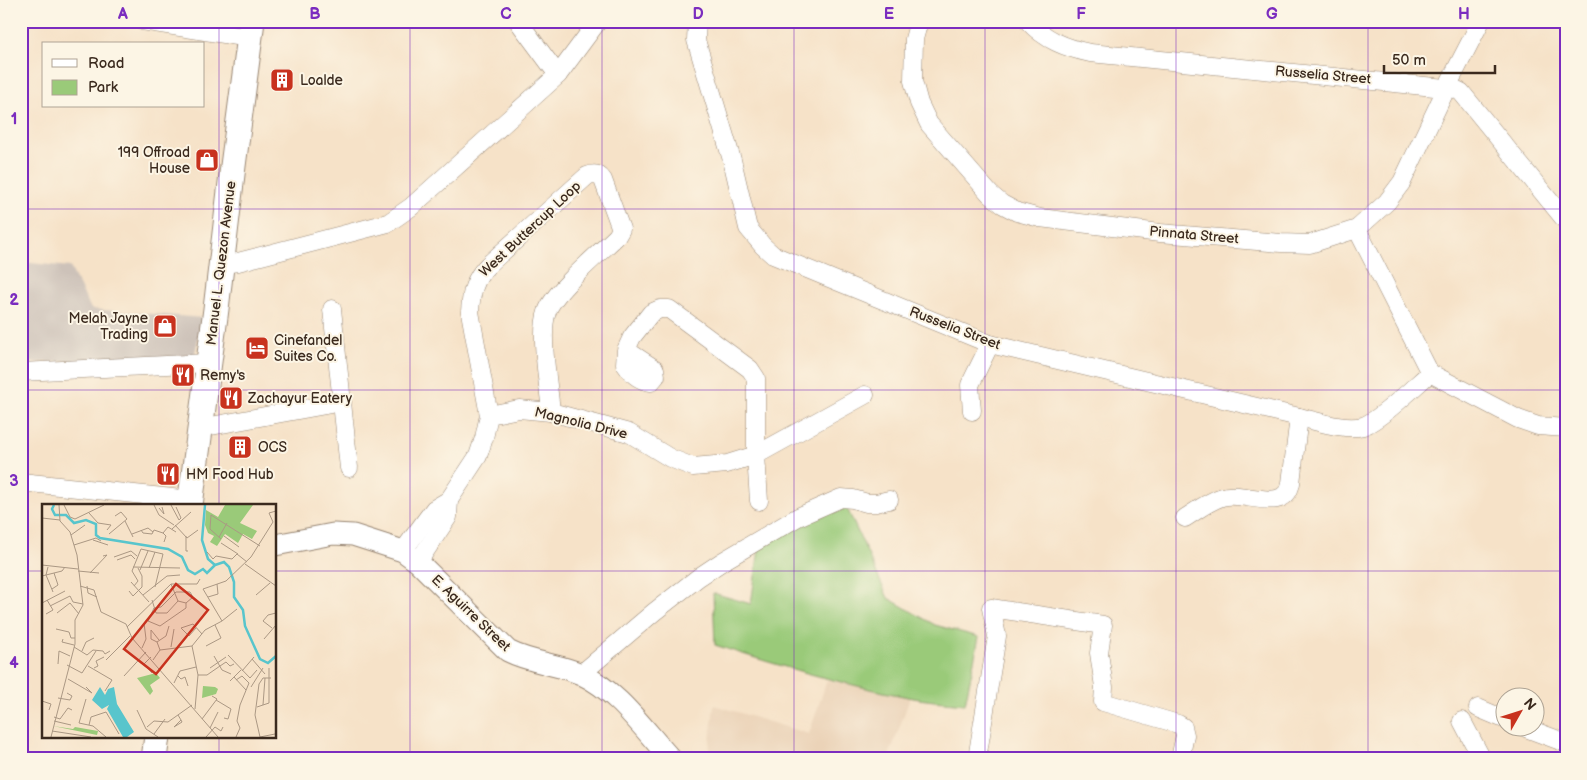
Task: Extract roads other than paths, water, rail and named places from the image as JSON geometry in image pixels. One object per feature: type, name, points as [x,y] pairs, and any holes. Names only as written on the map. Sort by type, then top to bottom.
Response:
[{"type":"main road","name":"Manuel L. Quezon Avenue","points":[[190,502],[251,30]]},
{"type":"main road","points":[[154,759],[157,738]]},
{"type":"street","points":[[142,21],[251,30]]},
{"type":"street","points":[[518,21],[558,75]]},
{"type":"street","points":[[222,264],[238,262],[388,223],[411,208],[558,75],[598,21]]},
{"type":"street","name":"Russelia Street","points":[[697,21],[696,40],[732,160],[748,228],[773,256],[990,344],[1298,417],[1348,427],[1364,426],[1380,416],[1430,373]]},
{"type":"street","name":"Pinnata Street","points":[[919,21],[914,39],[913,81],[919,103],[929,124],[990,194],[1002,204],[1017,212],[1040,218],[1160,233],[1281,244],[1310,244],[1357,229],[1387,202],[1402,182],[1481,21]]},
{"type":"street","name":"Russelia Street","points":[[1028,21],[1036,30],[1050,40],[1069,49],[1090,54],[1455,89],[1461,92],[1566,221]]},
{"type":"street","name":"West Buttercup Loop","points":[[489,415],[470,312],[475,281],[488,265],[587,176],[595,174],[603,180],[620,226],[620,233],[561,291],[547,312],[543,331],[551,412]]},
{"type":"street","points":[[1357,229],[1430,373],[1518,419],[1538,426],[1566,428]]},
{"type":"street","points":[[332,309],[349,468]]},
{"type":"street","points":[[626,350],[632,337],[651,313],[660,309],[668,309],[750,368],[756,378],[756,455],[759,501]]},
{"type":"street","points":[[972,411],[970,385],[990,344]]},
{"type":"street","points":[[21,372],[208,363]]},
{"type":"street","name":"Magnolia Drive","points":[[489,415],[519,409],[551,412],[629,433],[670,458],[693,467],[727,464],[756,455],[865,395]]},
{"type":"street","points":[[200,428],[342,402]]},
{"type":"street","points":[[410,556],[434,509],[449,500],[478,456],[489,415]]},
{"type":"street","points":[[1185,518],[1220,497],[1234,496],[1270,500],[1282,498],[1286,495],[1291,483],[1298,417]]},
{"type":"street","points":[[21,482],[190,502]]},
{"type":"street","points":[[581,674],[654,612],[699,577],[798,517],[841,498],[867,503],[889,500]]},
{"type":"street","name":"E. Aguirre Street","points":[[276,545],[333,534],[353,535],[410,556],[508,650],[518,656],[581,674],[611,693],[671,759]]},
{"type":"street","points":[[977,759],[997,636],[991,608],[1103,625],[1099,654],[1104,687],[1103,702],[1183,727],[1185,735],[1180,759]]},
{"type":"street","points":[[1478,708],[1494,715]]},
{"type":"street","points":[[1462,721],[1482,759]]},
{"type":"street","points":[[1544,735],[1566,743]]},
{"type":"place","name":"Loalde","points":[[282,80]]},
{"type":"place","name":"199 Offroad House","points":[[207,160]]},
{"type":"place","name":"Melah Jayne Trading","points":[[165,326]]},
{"type":"place","name":"Cinefandel Suites Co.","points":[[257,348]]},
{"type":"place","name":"Remy's","points":[[183,375]]},
{"type":"place","name":"Zachayur Eatery","points":[[231,398]]},
{"type":"place","name":"OCS","points":[[240,447]]},
{"type":"place","name":"HM Food Hub","points":[[168,474]]}]
